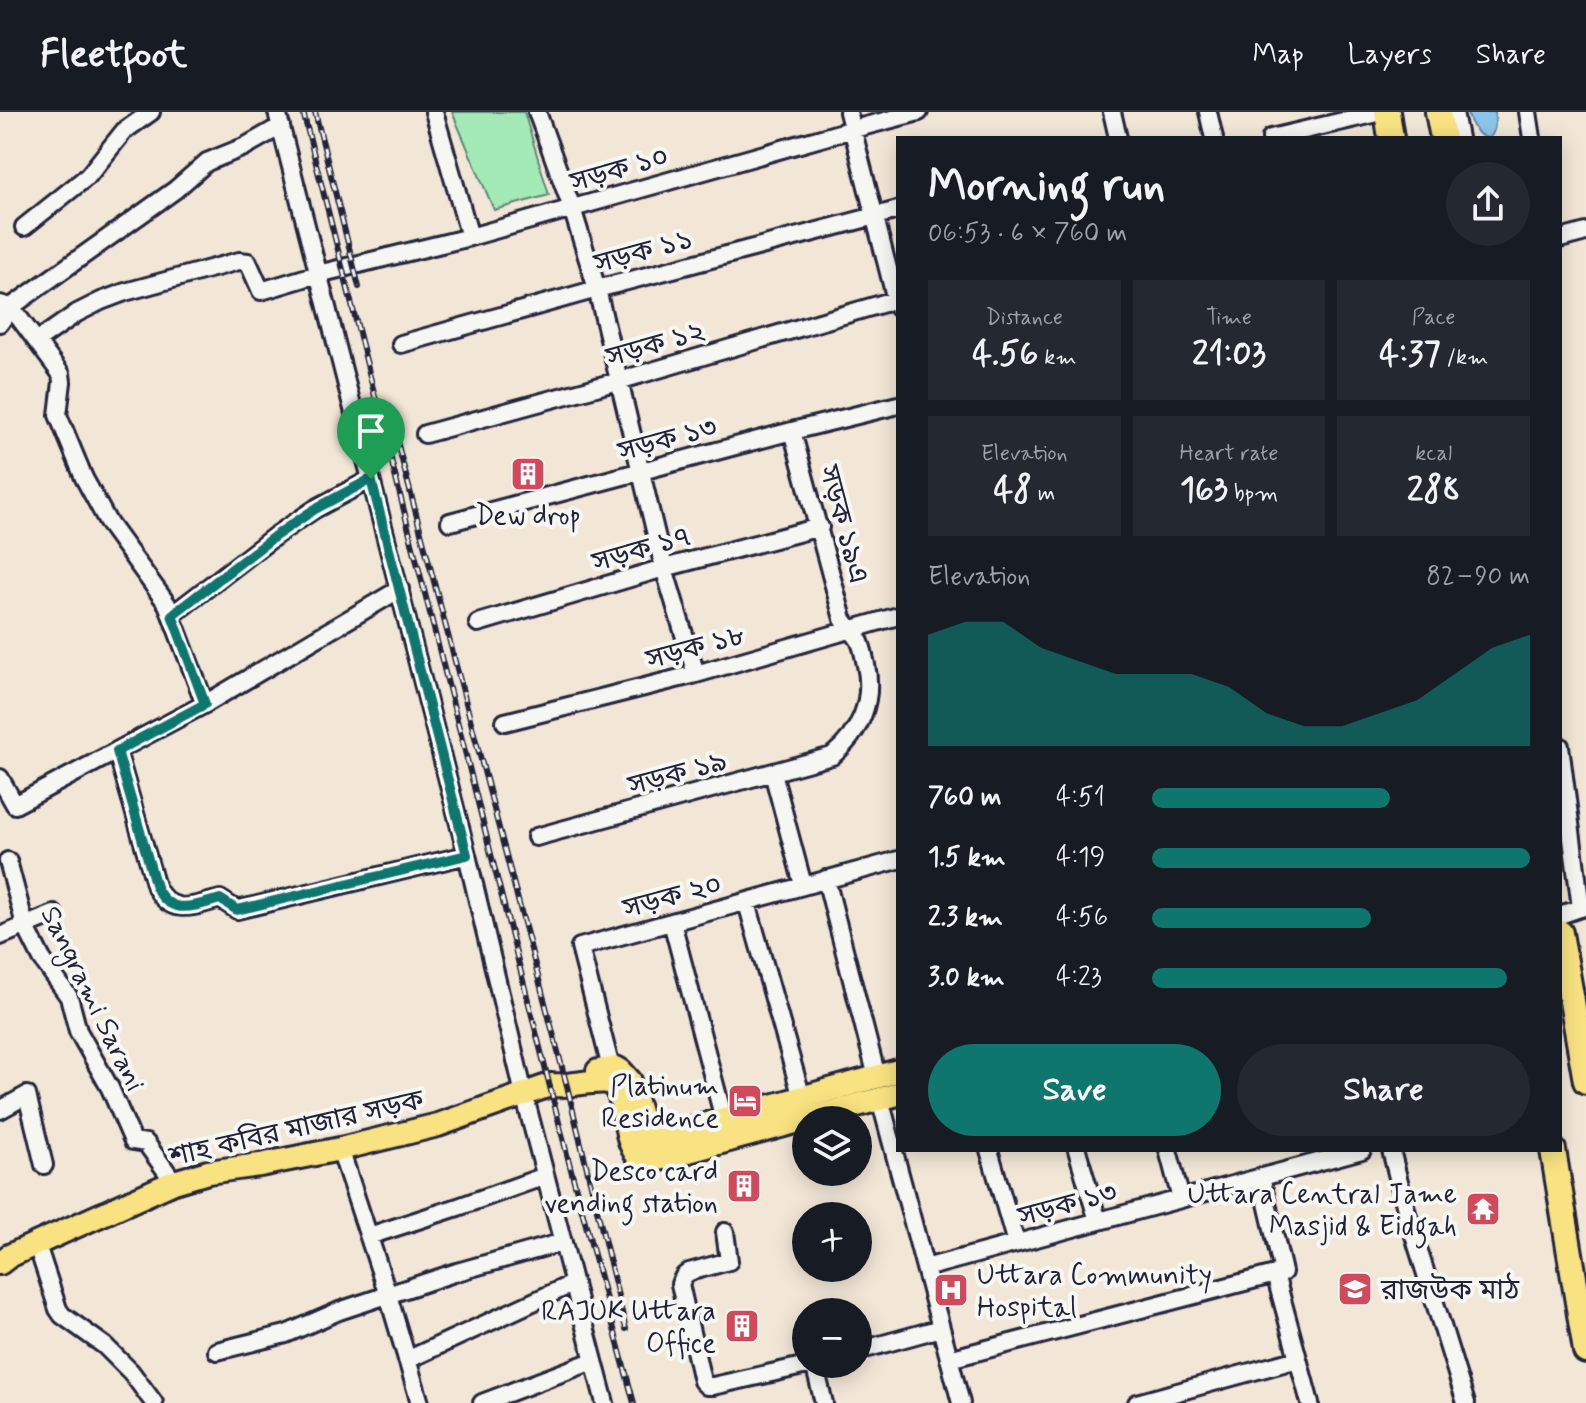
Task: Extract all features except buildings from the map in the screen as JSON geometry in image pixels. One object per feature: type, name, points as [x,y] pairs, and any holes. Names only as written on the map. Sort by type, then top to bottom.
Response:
[{"type":"highway","points":[[1387,112],[1391,136]]},
{"type":"highway","points":[[1438,112],[1443,136]]},
{"type":"highway","points":[[1562,944],[1586,1081]]},
{"type":"highway","points":[[1553,1152],[1586,1351]]},
{"type":"main road","points":[[558,1086],[564,1076],[611,1068],[621,1071],[628,1077],[649,1140],[727,1130],[888,1085]]},
{"type":"main road","points":[[558,1086],[611,1082],[618,1092],[635,1153],[645,1163],[802,1098],[888,1085]]},
{"type":"main road","name":"শাহ কবির মাজার সড়ক","points":[[0,1263],[9,1256],[174,1182],[208,1172],[340,1149],[438,1125],[524,1094],[558,1086]]},
{"type":"street","points":[[24,227],[88,176],[124,131],[151,112]]},
{"type":"street","points":[[434,112],[470,237]]},
{"type":"street","points":[[848,112],[896,298]]},
{"type":"street","name":"সড়ক ১০","points":[[37,341],[77,313],[101,301],[239,261],[248,262],[261,291],[470,237],[919,112]]},
{"type":"street","points":[[1112,112],[1118,136]]},
{"type":"street","points":[[1208,112],[1214,136]]},
{"type":"street","points":[[1454,112],[1459,136]]},
{"type":"street","points":[[1528,112],[1532,136]]},
{"type":"street","points":[[1279,136],[1377,113]]},
{"type":"street","points":[[543,114],[597,289],[664,568],[696,674]]},
{"type":"street","points":[[0,323],[6,306],[175,190],[207,162],[244,147],[279,119],[467,855],[524,1094],[605,1403]]},
{"type":"street","name":"সড়ক ১১","points":[[401,344],[896,211]]},
{"type":"street","points":[[1562,238],[1586,232]]},
{"type":"street","name":"সড়ক ১২","points":[[425,434],[896,302]]},
{"type":"street","points":[[6,306],[61,374],[58,415],[84,478],[109,524],[167,604],[205,704]]},
{"type":"street","name":"সড়ক ১৩","points":[[450,522],[896,405]]},
{"type":"street","name":"সড়ক ১৯এ","points":[[792,431],[843,619],[860,642],[869,678],[868,699],[855,732],[832,756]]},
{"type":"street","points":[[172,615],[275,536],[315,509],[371,479]]},
{"type":"street","name":"সড়ক ১৭","points":[[478,623],[664,568],[820,527]]},
{"type":"street","points":[[0,778],[15,805],[205,704],[400,589]]},
{"type":"street","name":"সড়ক ১৮","points":[[505,722],[696,674],[896,617]]},
{"type":"street","points":[[117,751],[156,887],[161,897],[176,907],[220,899],[237,910],[467,855]]},
{"type":"street","name":"সড়ক ১৯","points":[[536,837],[832,756]]},
{"type":"street","points":[[1562,758],[1584,907],[1562,914]]},
{"type":"street","points":[[773,773],[803,885]]},
{"type":"street","name":"Sangrami Sarani","points":[[8,861],[25,925],[42,959],[69,997],[78,1031],[110,1088],[133,1141],[146,1143],[174,1182]]},
{"type":"street","name":"সড়ক ২০","points":[[611,1068],[580,947],[896,861]]},
{"type":"street","points":[[1562,878],[1581,872]]},
{"type":"street","points":[[826,879],[888,1085],[896,1125]]},
{"type":"street","points":[[747,903],[802,1098]]},
{"type":"street","points":[[0,936],[54,914]]},
{"type":"street","points":[[672,922],[727,1130]]},
{"type":"street","points":[[0,1110],[27,1095],[44,1165]]},
{"type":"street","points":[[340,1149],[420,1403]]},
{"type":"street","points":[[902,1152],[925,1268],[961,1403]]},
{"type":"street","points":[[990,1152],[1016,1243]]},
{"type":"street","points":[[1078,1152],[1098,1221]]},
{"type":"street","points":[[1169,1152],[1181,1199]]},
{"type":"street","name":"সড়ক ১৩","points":[[925,1268],[1355,1152]]},
{"type":"street","points":[[1392,1152],[1407,1213],[1466,1403]]},
{"type":"street","points":[[369,1236],[545,1176]]},
{"type":"street","points":[[949,1359],[1283,1272],[1261,1177]]},
{"type":"street","points":[[725,1232],[729,1261],[689,1272],[680,1284],[702,1381],[707,1386],[713,1386],[792,1369]]},
{"type":"street","points":[[217,1351],[286,1334],[339,1311],[473,1267],[563,1242]]},
{"type":"street","points":[[37,1245],[62,1315],[105,1346],[131,1372],[154,1403]]},
{"type":"street","points":[[1275,1274],[1310,1403]]},
{"type":"street","points":[[407,1360],[574,1283]]},
{"type":"street","points":[[872,1347],[941,1328]]},
{"type":"street","points":[[1137,1403],[1298,1359]]},
{"type":"street","points":[[482,1403],[593,1361]]},
{"type":"street","points":[[817,1378],[824,1403]]},
{"type":"green space","points":[[452,112],[524,112],[549,195],[494,210]]},
{"type":"water","points":[[1467,112],[1495,112],[1491,136],[1480,135]]},
{"type":"railway","points":[[303,112],[570,1166],[634,1403]]},
{"type":"railway","points":[[315,112],[359,287]]},
{"type":"railway","points":[[394,430],[567,1086],[626,1329]]},
{"type":"place","name":"Dew drop","points":[[528,474]]},
{"type":"place","name":"Platinum Residence","points":[[745,1101]]},
{"type":"place","name":"Desco card vending station","points":[[744,1186]]},
{"type":"place","name":"Uttara Central Jame Masjid & Eidgah","points":[[1483,1209]]},
{"type":"place","name":"রাজউক মাঠ","points":[[1355,1289]]},
{"type":"place","name":"Uttara Community Hospital","points":[[951,1290]]},
{"type":"place","name":"RAJUK Uttara Office","points":[[742,1326]]},
{"type":"route","points":[[371,479],[467,855],[237,910],[220,899],[187,907],[174,906],[161,897],[156,887],[117,751],[205,704],[172,615],[275,536],[315,509],[371,479]]}]
